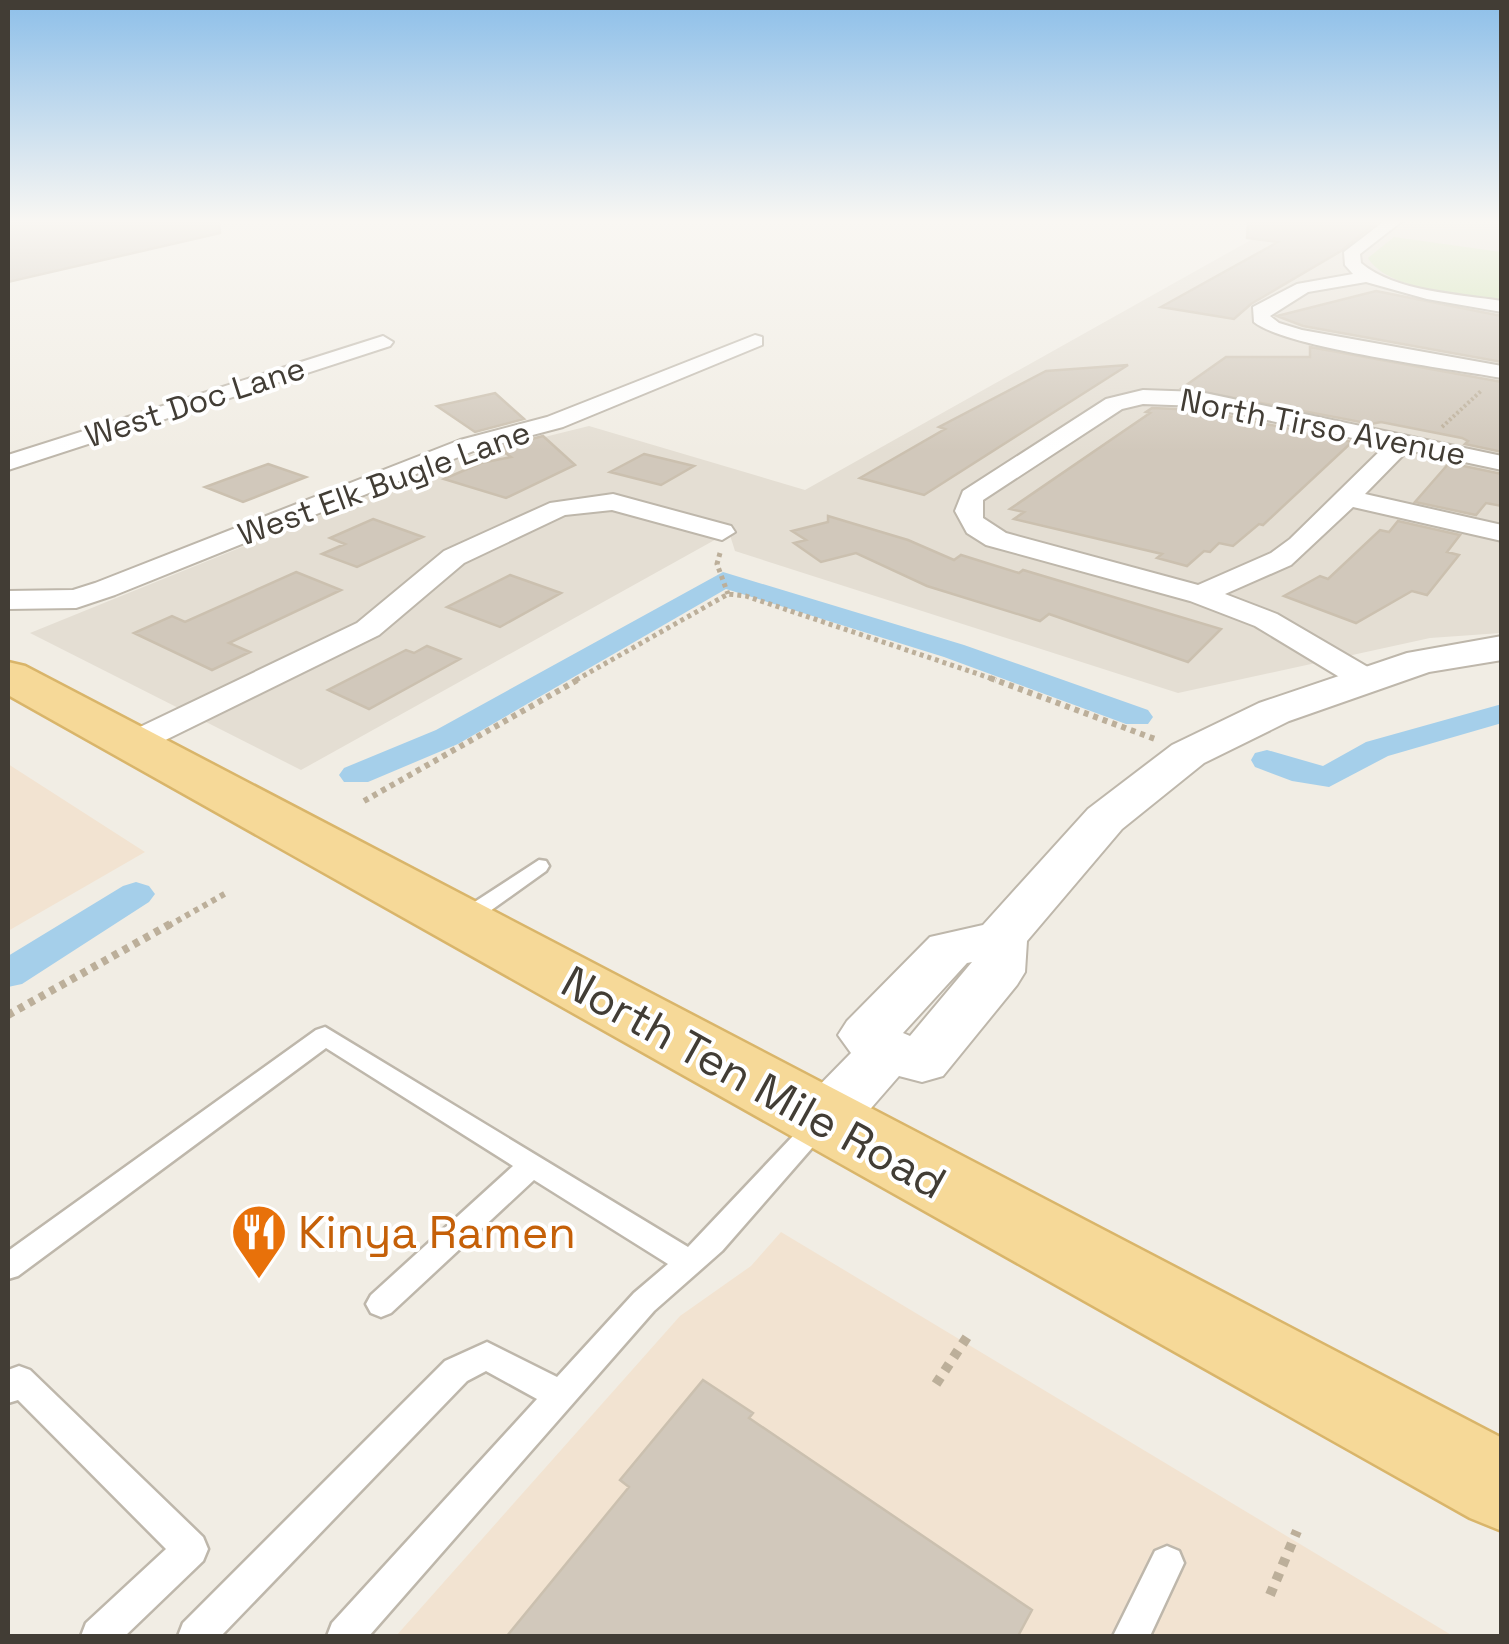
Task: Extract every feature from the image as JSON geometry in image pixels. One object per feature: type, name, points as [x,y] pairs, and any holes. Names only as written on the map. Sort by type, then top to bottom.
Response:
[{"type":"main road","name":"North Ten Mile Road","points":[[8,676],[1502,1487]]},
{"type":"street","points":[[1281,299],[1260,312],[1272,328],[1495,378]]},
{"type":"street","points":[[1454,299],[1502,307]]},
{"type":"street","name":"West Elk Bugle Lane","points":[[8,600],[76,599],[105,589],[468,445],[555,422],[755,341]]},
{"type":"street","name":"West Doc Lane","points":[[8,462],[383,342]]},
{"type":"street","name":"North Tirso Avenue","points":[[1200,595],[996,540],[968,519],[966,508],[972,496],[1114,404],[1143,397],[1200,399],[1502,463]]},
{"type":"street","points":[[1200,595],[1281,559],[1300,546],[1402,442]]},
{"type":"street","points":[[1347,498],[1502,533]]},
{"type":"street","points":[[131,744],[368,629],[421,580],[472,547],[559,508],[592,501],[632,505],[722,532]]},
{"type":"street","points":[[1200,595],[1266,620],[1367,680]]},
{"type":"street","points":[[823,1121],[886,1051],[922,1060],[998,972],[1001,938],[1105,820],[1188,754],[1274,712],[1421,661],[1502,648]]},
{"type":"lane","points":[[460,922],[538,866]]},
{"type":"lane","points":[[8,1267],[325,1036],[690,1263]]},
{"type":"lane","points":[[345,1636],[644,1302],[690,1263],[823,1121]]},
{"type":"lane","points":[[381,1304],[531,1166]]},
{"type":"lane","points":[[196,1636],[456,1370],[486,1356],[562,1396]]},
{"type":"lane","points":[[8,1389],[20,1380],[191,1549],[99,1636]]},
{"type":"lane","points":[[1131,1636],[1166,1563]]},
{"type":"path","points":[[1440,428],[1495,378]]},
{"type":"path","points":[[722,580],[728,594]]},
{"type":"path","points":[[364,800],[728,594],[746,596],[948,661],[1093,720],[1161,742]]},
{"type":"path","points":[[8,1015],[228,892]]},
{"type":"path","points":[[936,1384],[970,1334]]},
{"type":"path","points":[[1270,1595],[1296,1530]]},
{"type":"shaded area","points":[[1146,299],[1501,299],[1501,633],[1430,638],[1178,693],[735,551],[729,532],[301,770],[30,633],[464,457],[589,426],[805,490]]},
{"type":"shaded area","points":[[8,764],[145,852],[8,931]]},
{"type":"shaded area","points":[[781,1232],[1453,1636],[396,1636],[680,1316],[751,1266]]},
{"type":"building","points":[[1176,299],[1260,299],[1234,319],[1161,307]]},
{"type":"building","points":[[1345,299],[1415,299],[1502,316],[1502,362],[1303,326],[1277,316]]},
{"type":"building","points":[[1310,347],[1502,382],[1502,452],[1465,444],[1468,441],[1462,438],[1182,388],[1226,357],[1310,357]]},
{"type":"building","points":[[1128,365],[924,495],[860,478],[945,429],[939,427],[1046,371]]},
{"type":"building","points":[[495,393],[524,419],[475,432],[437,406]]},
{"type":"building","points":[[1152,408],[1200,410],[1352,442],[1263,525],[1259,524],[1233,546],[1219,543],[1210,552],[1204,551],[1187,566],[1157,558],[1162,554],[1014,519],[1024,512],[1010,509]]},
{"type":"building","points":[[543,436],[575,465],[506,498],[444,479],[481,463],[511,457],[498,448]]},
{"type":"building","points":[[644,454],[694,466],[661,485],[610,472]]},
{"type":"building","points":[[1449,463],[1502,474],[1502,506],[1486,503],[1476,515],[1415,502]]},
{"type":"building","points":[[268,464],[306,477],[243,502],[205,487]]},
{"type":"building","points":[[828,516],[908,540],[954,560],[961,555],[1019,573],[1023,570],[1221,629],[1188,662],[1049,614],[1040,621],[927,586],[856,553],[821,562],[794,543],[806,540],[792,531],[828,522]]},
{"type":"building","points":[[373,519],[423,537],[357,567],[322,554],[345,544],[330,538]]},
{"type":"building","points":[[1398,521],[1460,535],[1447,552],[1459,555],[1427,595],[1412,591],[1356,623],[1284,596],[1320,576],[1328,579],[1380,530],[1389,532]]},
{"type":"building","points":[[296,572],[341,590],[229,643],[250,652],[212,670],[134,633],[172,616],[185,622]]},
{"type":"building","points":[[510,575],[561,593],[500,627],[447,607]]},
{"type":"building","points":[[427,646],[460,659],[369,709],[328,690],[406,650],[414,653]]},
{"type":"building","points":[[703,1380],[753,1413],[749,1418],[1032,1610],[1018,1636],[507,1636],[629,1487],[620,1480]]},
{"type":"waterway","points":[[356,775],[447,737],[723,580],[954,651],[1137,717]]},
{"type":"waterway","points":[[1267,760],[1304,774],[1329,777],[1377,749],[1502,713]]},
{"type":"waterway","points":[[8,974],[136,894]]},
{"type":"place","name":"Kinya Ramen","points":[[259,1281]]}]
